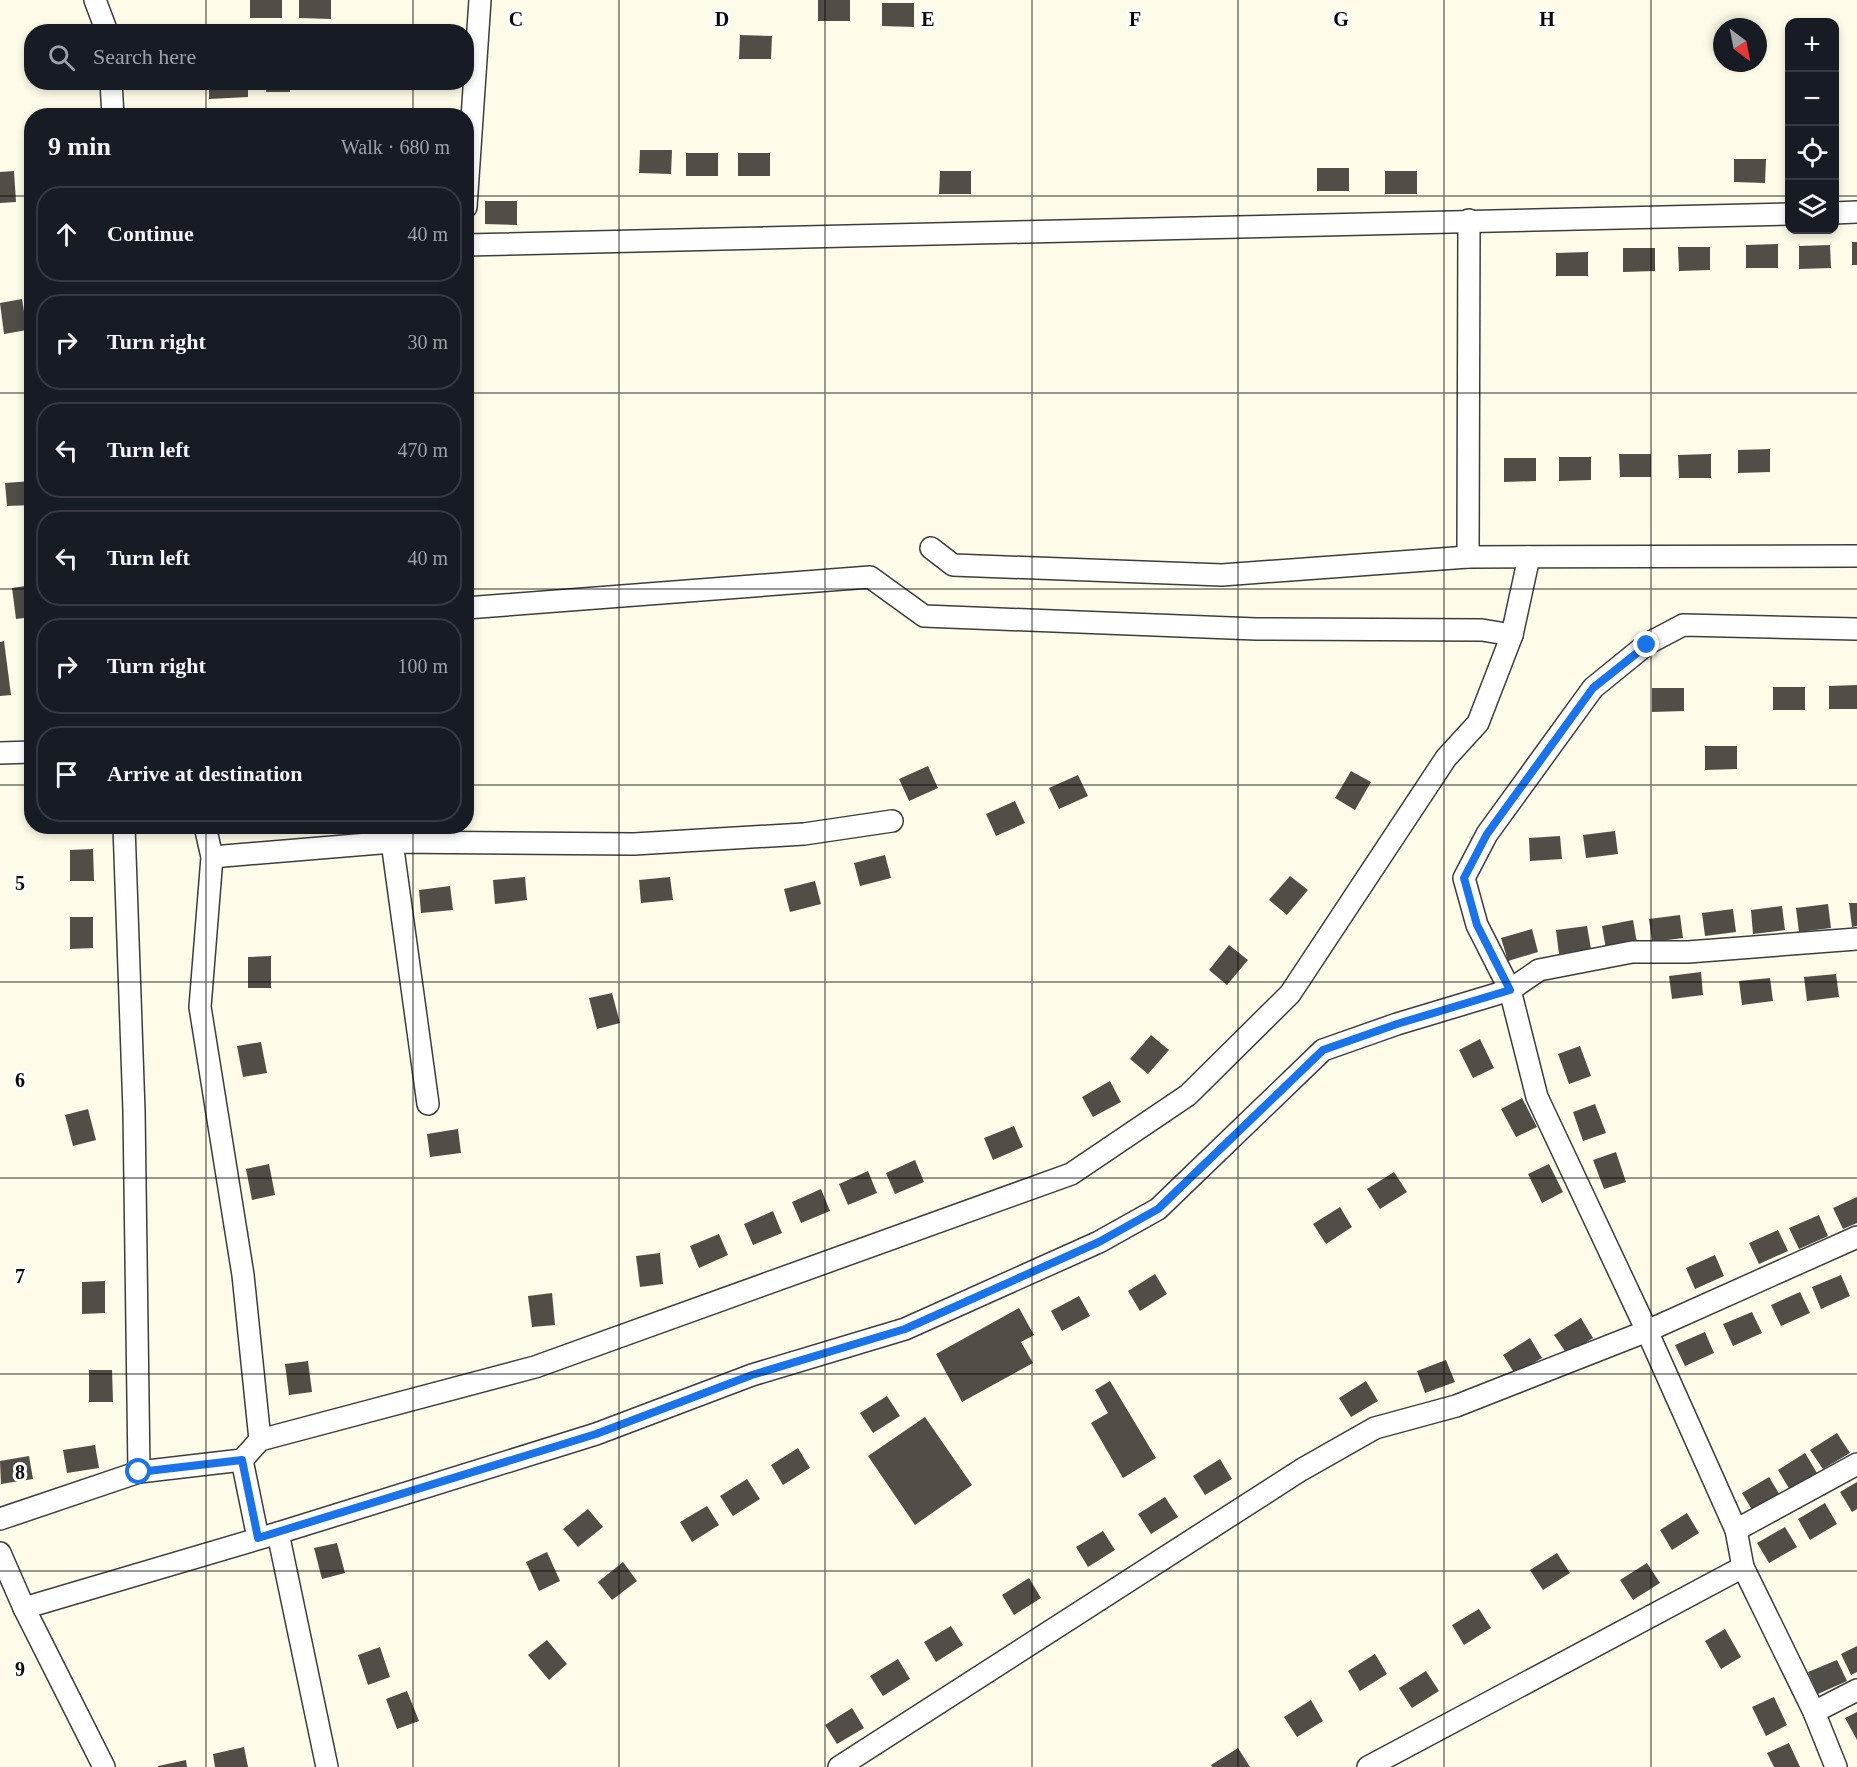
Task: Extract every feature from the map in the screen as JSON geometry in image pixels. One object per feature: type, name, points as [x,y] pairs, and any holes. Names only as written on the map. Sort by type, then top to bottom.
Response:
[{"type":"street","points":[[95,0],[104,24]]},
{"type":"street","points":[[474,89],[480,0]]},
{"type":"street","points":[[111,90],[113,108]]},
{"type":"street","points":[[473,108],[474,90]]},
{"type":"street","points":[[1839,213],[1857,212]]},
{"type":"street","points":[[474,245],[1785,214]]},
{"type":"street","points":[[1468,220],[1468,557]]},
{"type":"street","points":[[931,548],[952,565],[1222,575],[1468,557],[1857,556]]},
{"type":"street","points":[[0,1519],[139,1472],[242,1460],[260,1440],[535,1367],[1071,1174],[1188,1095],[1290,994],[1446,758],[1478,723],[1512,636],[1529,557]]},
{"type":"street","points":[[474,607],[870,577],[924,616],[1256,629],[1482,630],[1512,636]]},
{"type":"street","points":[[1836,1767],[1814,1713],[1743,1567],[1736,1530],[1647,1331],[1537,1097],[1510,990],[1477,925],[1464,878],[1487,834],[1593,688],[1647,645],[1683,625],[1857,629]]},
{"type":"street","points":[[0,753],[24,752]]},
{"type":"street","points":[[212,857],[392,842],[634,844],[804,834],[892,821]]},
{"type":"street","points":[[124,834],[135,1111],[139,1472]]},
{"type":"street","points":[[207,834],[212,857],[200,1006],[243,1275],[260,1440]]},
{"type":"street","points":[[392,842],[428,1104]]},
{"type":"street","points":[[24,1608],[278,1533],[596,1434],[752,1375],[905,1329],[1099,1242],[1158,1209],[1323,1050],[1397,1024],[1510,990],[1539,970],[1632,952],[1688,952],[1857,939]]},
{"type":"street","points":[[839,1767],[1301,1470],[1375,1428],[1456,1406],[1647,1331],[1857,1237]]},
{"type":"street","points":[[242,1460],[258,1538]]},
{"type":"street","points":[[1736,1530],[1857,1464]]},
{"type":"street","points":[[278,1533],[327,1767]]},
{"type":"street","points":[[0,1553],[24,1608],[104,1767]]},
{"type":"street","points":[[1368,1767],[1743,1567]]},
{"type":"street","points":[[1814,1713],[1857,1690]]},
{"type":"building","points":[[250,0],[282,0],[282,18],[250,18]]},
{"type":"building","points":[[299,0],[331,0],[331,19],[299,18]]},
{"type":"building","points":[[818,0],[850,0],[850,21],[818,21]]},
{"type":"building","points":[[882,3],[914,3],[914,27],[882,26]]},
{"type":"building","points":[[740,35],[772,36],[771,59],[739,59]]},
{"type":"building","points":[[209,90],[248,90],[248,97],[209,99]]},
{"type":"building","points":[[266,90],[290,90],[290,92],[266,92]]},
{"type":"building","points":[[640,150],[672,150],[671,174],[639,173]]},
{"type":"building","points":[[686,153],[718,153],[718,176],[686,176]]},
{"type":"building","points":[[738,153],[770,153],[770,176],[738,176]]},
{"type":"building","points":[[1734,159],[1766,159],[1765,183],[1734,182]]},
{"type":"building","points":[[1317,168],[1349,168],[1349,191],[1317,191]]},
{"type":"building","points":[[14,171],[16,202],[0,203],[0,172]]},
{"type":"building","points":[[940,171],[971,171],[971,194],[939,194]]},
{"type":"building","points":[[1385,171],[1417,171],[1417,194],[1385,194]]},
{"type":"building","points":[[485,201],[517,201],[517,225],[485,224]]},
{"type":"building","points":[[1852,242],[1857,242],[1857,265],[1852,265]]},
{"type":"building","points":[[1778,244],[1778,268],[1746,268],[1746,245]]},
{"type":"building","points":[[1830,245],[1831,268],[1799,269],[1799,246]]},
{"type":"building","points":[[1678,247],[1710,247],[1710,270],[1679,271]]},
{"type":"building","points":[[1623,248],[1655,248],[1655,271],[1623,272]]},
{"type":"building","points":[[1588,252],[1588,276],[1556,276],[1556,253]]},
{"type":"building","points":[[22,299],[24,331],[4,334],[0,303]]},
{"type":"building","points":[[1770,449],[1770,472],[1738,473],[1738,450]]},
{"type":"building","points":[[1619,454],[1651,454],[1651,477],[1620,477]]},
{"type":"building","points":[[1711,454],[1711,478],[1679,478],[1678,455]]},
{"type":"building","points":[[1559,457],[1591,457],[1591,480],[1559,481]]},
{"type":"building","points":[[1504,458],[1536,458],[1536,481],[1504,482]]},
{"type":"building","points":[[24,482],[24,505],[7,506],[5,483]]},
{"type":"building","points":[[24,586],[24,618],[16,619],[12,588]]},
{"type":"building","points":[[4,641],[11,695],[0,696],[0,642]]},
{"type":"building","points":[[1857,685],[1857,709],[1829,709],[1829,686]]},
{"type":"building","points":[[1773,687],[1805,687],[1805,710],[1773,710]]},
{"type":"building","points":[[1652,688],[1684,688],[1684,711],[1652,712]]},
{"type":"building","points":[[1705,746],[1737,746],[1737,769],[1705,770]]},
{"type":"building","points":[[928,766],[938,788],[909,801],[899,779]]},
{"type":"building","points":[[1351,771],[1371,782],[1355,810],[1335,798]]},
{"type":"building","points":[[1078,775],[1088,796],[1059,809],[1049,788]]},
{"type":"building","points":[[1015,801],[1025,823],[996,836],[986,814]]},
{"type":"building","points":[[1615,831],[1618,854],[1586,858],[1583,835]]},
{"type":"building","points":[[1560,836],[1562,859],[1530,861],[1529,838]]},
{"type":"building","points":[[93,849],[94,881],[70,881],[70,850]]},
{"type":"building","points":[[885,855],[891,878],[860,886],[854,863]]},
{"type":"building","points":[[1290,876],[1308,890],[1287,915],[1269,900]]},
{"type":"building","points":[[525,877],[527,900],[495,904],[493,880]]},
{"type":"building","points":[[670,877],[673,900],[641,903],[639,880]]},
{"type":"building","points":[[815,881],[821,904],[790,912],[784,889]]},
{"type":"building","points":[[450,886],[453,910],[421,913],[419,890]]},
{"type":"building","points":[[1849,903],[1857,903],[1857,926],[1852,927]]},
{"type":"building","points":[[1828,904],[1831,928],[1799,932],[1796,908]]},
{"type":"building","points":[[1782,906],[1785,930],[1753,934],[1751,910]]},
{"type":"building","points":[[1733,909],[1736,932],[1705,936],[1702,913]]},
{"type":"building","points":[[1680,915],[1683,938],[1652,942],[1649,919]]},
{"type":"building","points":[[70,917],[93,917],[93,948],[70,949]]},
{"type":"building","points":[[1633,920],[1637,943],[1606,949],[1602,926]]},
{"type":"building","points":[[1587,926],[1591,949],[1559,954],[1556,930]]},
{"type":"building","points":[[1532,929],[1538,952],[1508,961],[1501,938]]},
{"type":"building","points":[[1229,945],[1248,960],[1227,985],[1209,970]]},
{"type":"building","points":[[271,956],[271,988],[248,988],[248,957]]},
{"type":"building","points":[[1701,972],[1703,995],[1672,999],[1669,976]]},
{"type":"building","points":[[1836,974],[1839,997],[1807,1001],[1804,977]]},
{"type":"building","points":[[1770,978],[1773,1001],[1742,1005],[1739,981]]},
{"type":"building","points":[[612,993],[620,1023],[597,1029],[589,998]]},
{"type":"building","points":[[1151,1035],[1169,1050],[1148,1074],[1130,1059]]},
{"type":"building","points":[[1480,1039],[1494,1068],[1473,1078],[1459,1050]]},
{"type":"building","points":[[261,1042],[267,1073],[243,1077],[237,1046]]},
{"type":"building","points":[[1580,1046],[1591,1076],[1569,1084],[1558,1054]]},
{"type":"building","points":[[1110,1081],[1121,1102],[1093,1117],[1082,1097]]},
{"type":"building","points":[[1522,1098],[1537,1127],[1516,1137],[1501,1109]]},
{"type":"building","points":[[1595,1104],[1606,1133],[1583,1141],[1573,1112]]},
{"type":"building","points":[[88,1109],[96,1140],[73,1146],[65,1115]]},
{"type":"building","points":[[1014,1126],[1023,1147],[993,1160],[984,1138]]},
{"type":"building","points":[[458,1129],[461,1153],[430,1157],[427,1134]]},
{"type":"building","points":[[1616,1152],[1626,1182],[1604,1189],[1593,1160]]},
{"type":"building","points":[[915,1160],[924,1182],[895,1194],[886,1173]]},
{"type":"building","points":[[269,1164],[275,1195],[252,1200],[246,1169]]},
{"type":"building","points":[[1549,1164],[1563,1192],[1542,1203],[1528,1174]]},
{"type":"building","points":[[868,1171],[877,1193],[848,1205],[839,1184]]},
{"type":"building","points":[[1394,1172],[1407,1192],[1380,1209],[1367,1189]]},
{"type":"building","points":[[821,1189],[830,1211],[801,1223],[792,1202]]},
{"type":"building","points":[[1857,1197],[1857,1223],[1843,1229],[1833,1208]]},
{"type":"building","points":[[1340,1207],[1352,1227],[1326,1244],[1313,1224]]},
{"type":"building","points":[[773,1211],[782,1233],[753,1245],[744,1224]]},
{"type":"building","points":[[1819,1215],[1828,1236],[1799,1249],[1789,1228]]},
{"type":"building","points":[[1778,1230],[1788,1251],[1759,1264],[1749,1243]]},
{"type":"building","points":[[719,1234],[728,1255],[699,1268],[690,1246]]},
{"type":"building","points":[[660,1253],[663,1284],[640,1287],[636,1256]]},
{"type":"building","points":[[1715,1255],[1724,1276],[1695,1289],[1686,1268]]},
{"type":"building","points":[[1155,1274],[1167,1294],[1140,1311],[1128,1291]]},
{"type":"building","points":[[1841,1275],[1850,1296],[1821,1309],[1812,1287]]},
{"type":"building","points":[[105,1281],[105,1313],[82,1314],[82,1282]]},
{"type":"building","points":[[1800,1292],[1810,1313],[1781,1326],[1771,1305]]},
{"type":"building","points":[[552,1293],[555,1325],[532,1327],[528,1296]]},
{"type":"building","points":[[1079,1296],[1090,1316],[1062,1331],[1051,1311]]},
{"type":"building","points":[[1019,1308],[1034,1335],[1021,1342],[1033,1363],[962,1402],[936,1354]]},
{"type":"building","points":[[1752,1312],[1762,1333],[1733,1346],[1723,1324]]},
{"type":"building","points":[[1581,1318],[1593,1338],[1567,1354],[1554,1335]]},
{"type":"building","points":[[1705,1332],[1714,1353],[1685,1366],[1675,1345]]},
{"type":"building","points":[[1530,1338],[1542,1358],[1515,1374],[1503,1355]]},
{"type":"building","points":[[1446,1360],[1455,1382],[1425,1393],[1417,1371]]},
{"type":"building","points":[[308,1361],[312,1392],[289,1395],[285,1364]]},
{"type":"building","points":[[89,1370],[112,1370],[113,1402],[89,1402]]},
{"type":"building","points":[[1110,1381],[1156,1458],[1123,1478],[1091,1423],[1108,1413],[1095,1390]]},
{"type":"building","points":[[1366,1381],[1378,1401],[1351,1417],[1339,1398]]},
{"type":"building","points":[[887,1396],[900,1416],[873,1433],[860,1413]]},
{"type":"building","points":[[925,1417],[972,1485],[915,1525],[868,1456]]},
{"type":"building","points":[[1837,1433],[1850,1453],[1823,1469],[1810,1450]]},
{"type":"building","points":[[95,1445],[99,1468],[67,1473],[63,1450]]},
{"type":"building","points":[[798,1448],[810,1468],[783,1485],[771,1465]]},
{"type":"building","points":[[1805,1453],[1817,1473],[1790,1490],[1778,1470]]},
{"type":"building","points":[[29,1456],[33,1479],[1,1484],[0,1461]]},
{"type":"building","points":[[1220,1459],[1232,1479],[1205,1495],[1193,1476]]},
{"type":"building","points":[[1769,1477],[1781,1497],[1754,1513],[1742,1493]]},
{"type":"building","points":[[747,1479],[760,1499],[733,1516],[720,1496]]},
{"type":"building","points":[[1857,1482],[1857,1509],[1852,1512],[1840,1492]]},
{"type":"building","points":[[1165,1497],[1178,1517],[1151,1534],[1138,1514]]},
{"type":"building","points":[[1825,1503],[1837,1524],[1810,1540],[1798,1519]]},
{"type":"building","points":[[707,1506],[719,1525],[692,1542],[680,1522]]},
{"type":"building","points":[[588,1509],[603,1527],[578,1547],[563,1529]]},
{"type":"building","points":[[1687,1513],[1699,1533],[1672,1550],[1660,1530]]},
{"type":"building","points":[[1785,1527],[1797,1547],[1769,1563],[1757,1543]]},
{"type":"building","points":[[1103,1531],[1115,1550],[1088,1567],[1076,1547]]},
{"type":"building","points":[[337,1543],[345,1573],[322,1579],[314,1548]]},
{"type":"building","points":[[547,1552],[560,1581],[539,1591],[526,1562]]},
{"type":"building","points":[[1557,1553],[1570,1573],[1543,1590],[1530,1570]]},
{"type":"building","points":[[623,1562],[637,1581],[612,1600],[598,1582]]},
{"type":"building","points":[[1647,1563],[1660,1583],[1633,1600],[1620,1580]]},
{"type":"building","points":[[1029,1578],[1041,1598],[1014,1615],[1002,1595]]},
{"type":"building","points":[[1479,1609],[1491,1628],[1464,1645],[1452,1625]]},
{"type":"building","points":[[951,1626],[963,1645],[936,1662],[924,1642]]},
{"type":"building","points":[[1725,1629],[1741,1657],[1721,1669],[1705,1641]]},
{"type":"building","points":[[547,1640],[567,1664],[549,1680],[528,1655]]},
{"type":"building","points":[[1857,1646],[1857,1672],[1851,1675],[1841,1654]]},
{"type":"building","points":[[380,1647],[390,1677],[368,1685],[358,1655]]},
{"type":"building","points":[[1375,1654],[1387,1674],[1360,1691],[1348,1671]]},
{"type":"building","points":[[898,1659],[910,1679],[883,1696],[870,1676]]},
{"type":"building","points":[[1837,1660],[1847,1681],[1818,1694],[1808,1672]]},
{"type":"building","points":[[1426,1671],[1439,1691],[1412,1708],[1399,1688]]},
{"type":"building","points":[[407,1691],[419,1721],[397,1729],[386,1699]]},
{"type":"building","points":[[1774,1697],[1787,1725],[1766,1736],[1752,1707]]},
{"type":"building","points":[[1311,1700],[1323,1721],[1297,1737],[1284,1717]]},
{"type":"building","points":[[852,1708],[864,1728],[837,1744],[825,1725]]},
{"type":"building","points":[[1857,1712],[1857,1740],[1845,1718]]},
{"type":"building","points":[[1789,1743],[1800,1767],[1774,1767],[1767,1753]]},
{"type":"building","points":[[244,1747],[248,1767],[215,1767],[213,1754]]},
{"type":"building","points":[[1238,1748],[1250,1767],[1212,1767],[1211,1765]]},
{"type":"building","points":[[186,1760],[187,1767],[158,1767],[158,1766]]},
{"type":"route","points":[[139,1472],[242,1460],[258,1538],[596,1434],[752,1375],[905,1329],[1099,1242],[1158,1209],[1323,1050],[1397,1024],[1510,990],[1477,925],[1464,878],[1487,834],[1593,688],[1647,645]]}]
